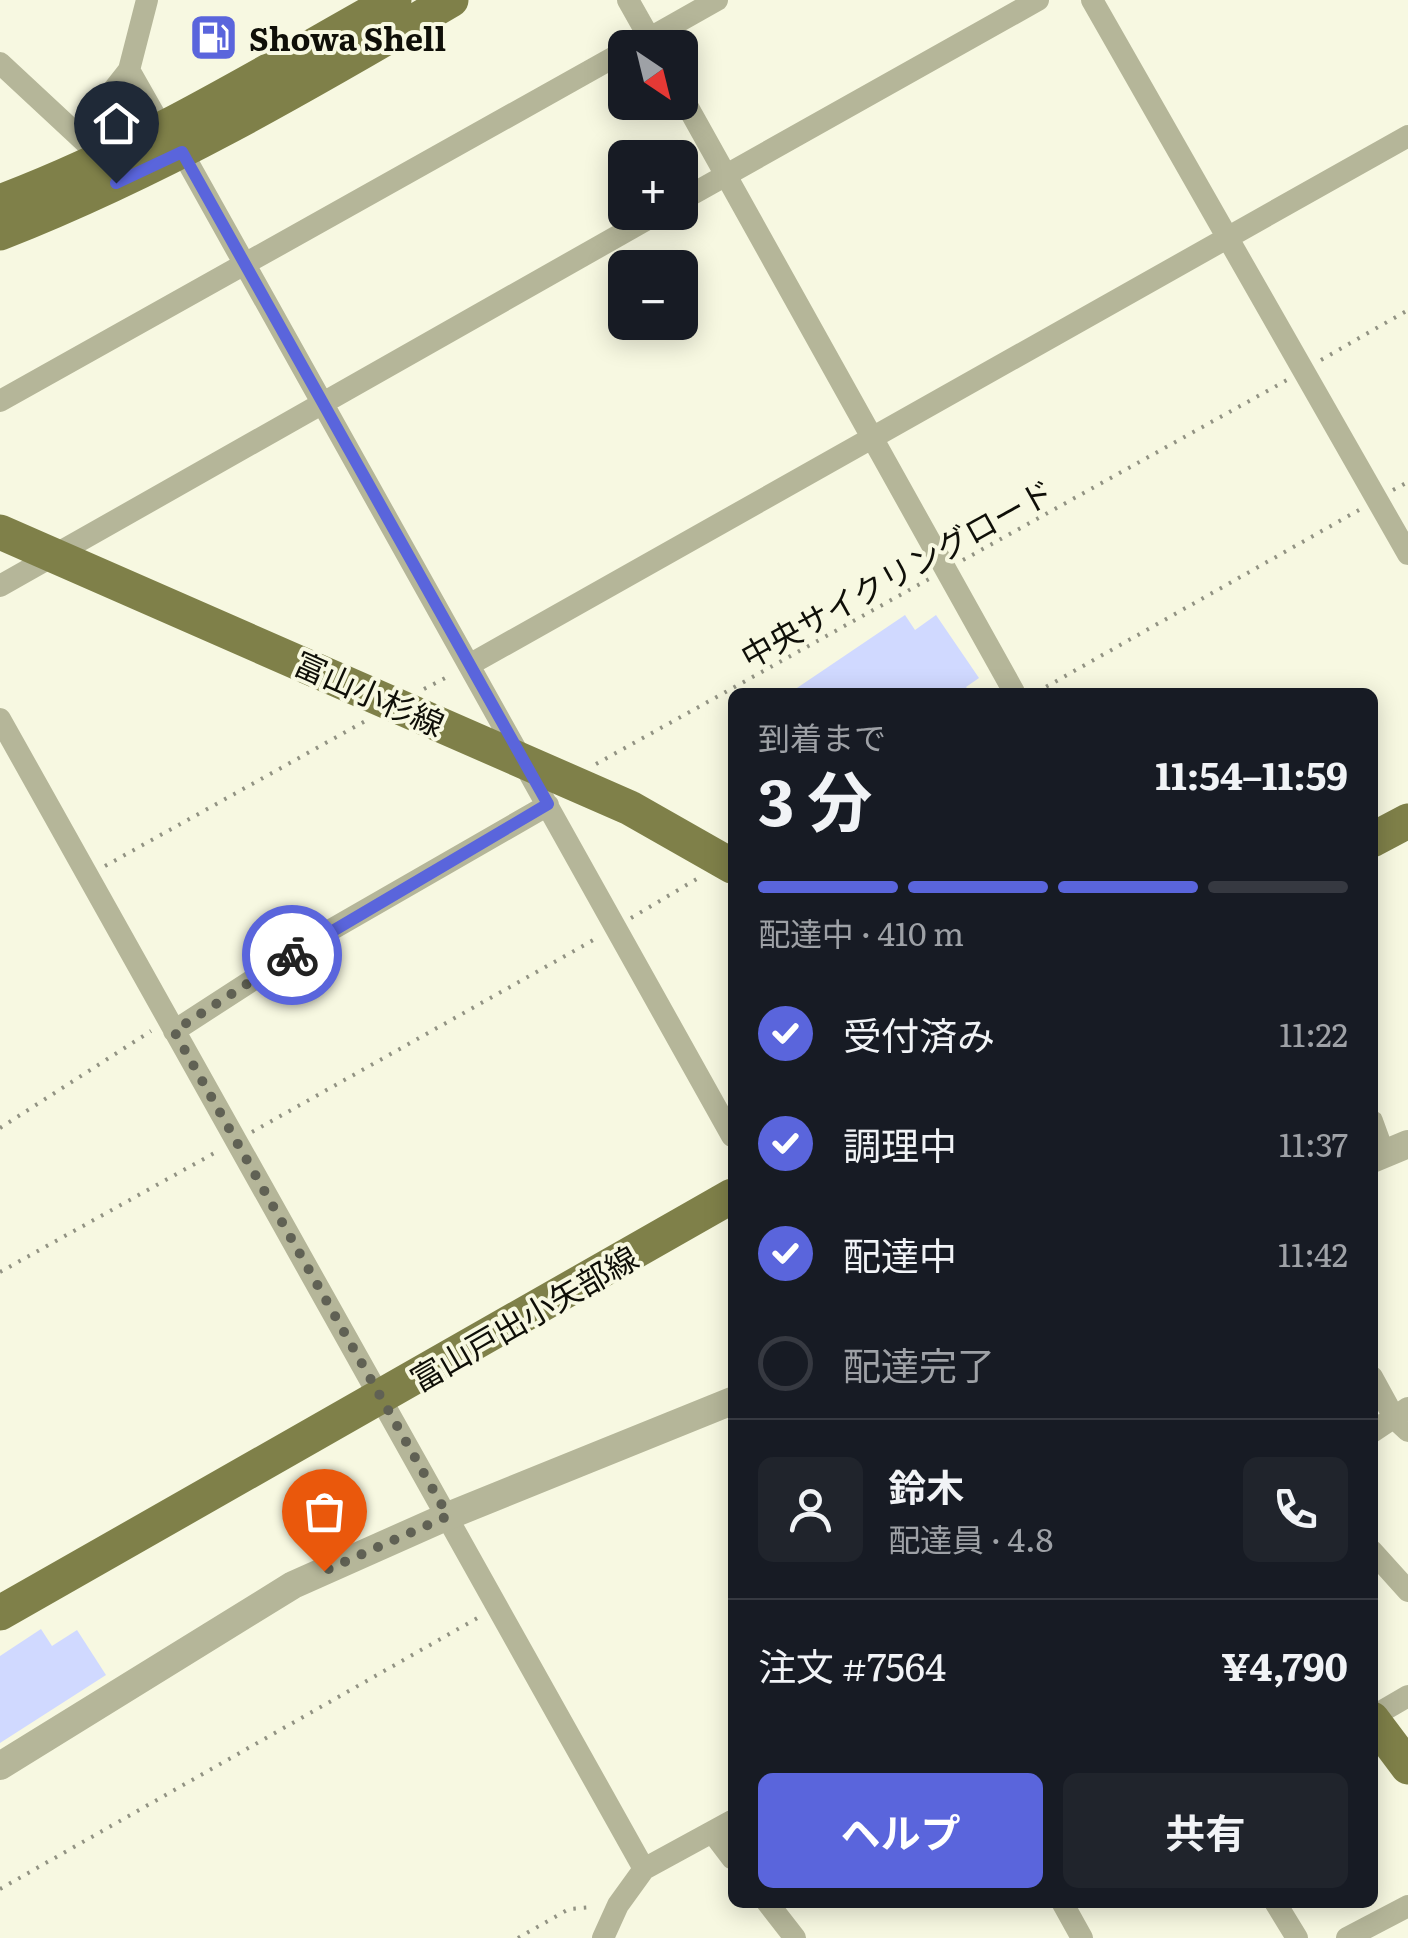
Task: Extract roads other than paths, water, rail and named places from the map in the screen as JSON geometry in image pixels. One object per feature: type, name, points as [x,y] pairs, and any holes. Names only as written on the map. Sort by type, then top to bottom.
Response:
[{"type":"main road","points":[[0,233],[66,207],[394,0]]},
{"type":"main road","points":[[0,202],[91,147],[172,141],[451,0]]},
{"type":"main road","name":"富山小杉線","points":[[0,532],[524,761],[558,792],[630,808],[728,863]]},
{"type":"main road","points":[[1378,837],[1408,820]]},
{"type":"main road","name":"富山戸出小矢部線","points":[[0,1613],[728,1198]]},
{"type":"main road","points":[[1378,1726],[1408,1767]]},
{"type":"street","points":[[0,63],[91,147],[129,70],[147,0]]},
{"type":"street","points":[[628,0],[640,30]]},
{"type":"street","points":[[668,30],[716,0]]},
{"type":"street","points":[[698,191],[1038,0]]},
{"type":"street","points":[[1092,0],[1408,554]]},
{"type":"street","points":[[0,401],[608,61]]},
{"type":"street","points":[[129,70],[245,264],[524,761]]},
{"type":"street","points":[[696,120],[1012,688]]},
{"type":"street","points":[[469,665],[1408,136]]},
{"type":"street","points":[[0,586],[628,230]]},
{"type":"street","points":[[0,719],[644,1869]]},
{"type":"street","points":[[171,1025],[558,792],[616,927],[728,1129]]},
{"type":"street","points":[[1378,1130],[1395,1151]]},
{"type":"street","points":[[1378,1384],[1404,1419],[1378,1430]]},
{"type":"street","points":[[0,1766],[293,1585],[448,1516],[728,1403]]},
{"type":"street","points":[[1378,1558],[1408,1591]]},
{"type":"street","points":[[1378,1714],[1408,1696]]},
{"type":"street","points":[[603,1938],[618,1906],[644,1869],[723,1827]]},
{"type":"street","points":[[1347,1938],[1408,1906]]},
{"type":"street","points":[[772,1908],[794,1938]]},
{"type":"street","points":[[1065,1908],[1082,1938]]},
{"type":"street","points":[[1278,1908],[1298,1938]]},
{"type":"place","name":"Showa Shell","points":[[214,37]]}]
